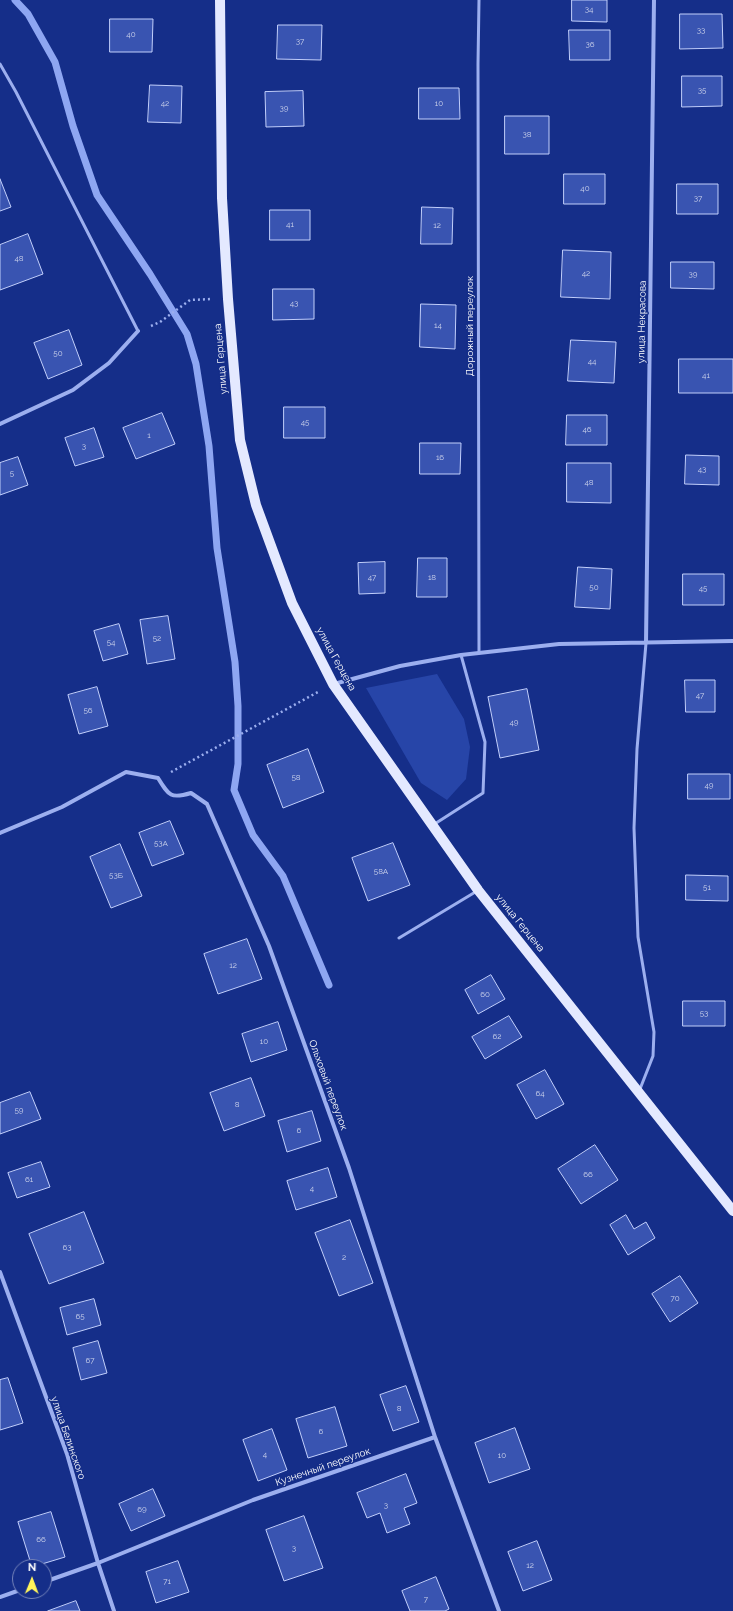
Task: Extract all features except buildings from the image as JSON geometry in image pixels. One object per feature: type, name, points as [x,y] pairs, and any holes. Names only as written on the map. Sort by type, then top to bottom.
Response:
[{"type":"main road","name":"улица Герцена","points":[[220,0],[222,198],[228,299],[240,440],[256,506],[292,603],[334,684],[478,890],[733,1211]]},
{"type":"street","name":"улица Некрасова","points":[[646,643],[654,0]]},
{"type":"street","points":[[0,424],[73,390],[108,363],[138,331]]},
{"type":"street","points":[[334,684],[400,666],[461,655],[559,644],[733,641]]},
{"type":"street","points":[[0,833],[62,807],[126,772],[158,778]]},
{"type":"street","name":"Ольховый переулок","points":[[158,778],[167,792],[178,796],[191,793],[207,804],[270,946],[349,1168],[435,1437]]},
{"type":"street","name":"улица Белинского","points":[[0,1272],[67,1454],[98,1564],[114,1611]]},
{"type":"street","points":[[435,1437],[498,1611]]},
{"type":"street","name":"Кузнечный переулок","points":[[52,1579],[98,1564],[253,1500],[435,1437]]},
{"type":"street","points":[[0,1597],[12,1593]]},
{"type":"lane","name":"Дорожный переулок","points":[[479,653],[478,64],[480,0]]},
{"type":"lane","points":[[0,64],[16,92],[138,331]]},
{"type":"lane","points":[[639,1091],[653,1056],[654,1040],[654,1032],[638,937],[634,828],[637,749],[646,643]]},
{"type":"lane","points":[[432,825],[483,793],[485,742],[461,655]]},
{"type":"lane","points":[[399,938],[478,890]]},
{"type":"path","points":[[160,322],[190,300],[228,299]]},
{"type":"path","points":[[158,778],[334,684]]},
{"type":"shaded area","points":[[437,674],[464,719],[470,747],[466,779],[447,800],[421,783],[366,688]]},
{"type":"waterway","points":[[15,0],[28,14],[55,62],[73,126],[97,195],[150,274],[187,334],[196,364],[209,446],[217,548],[235,662],[238,706],[238,764],[234,790],[253,835],[283,876],[329,985]]}]
